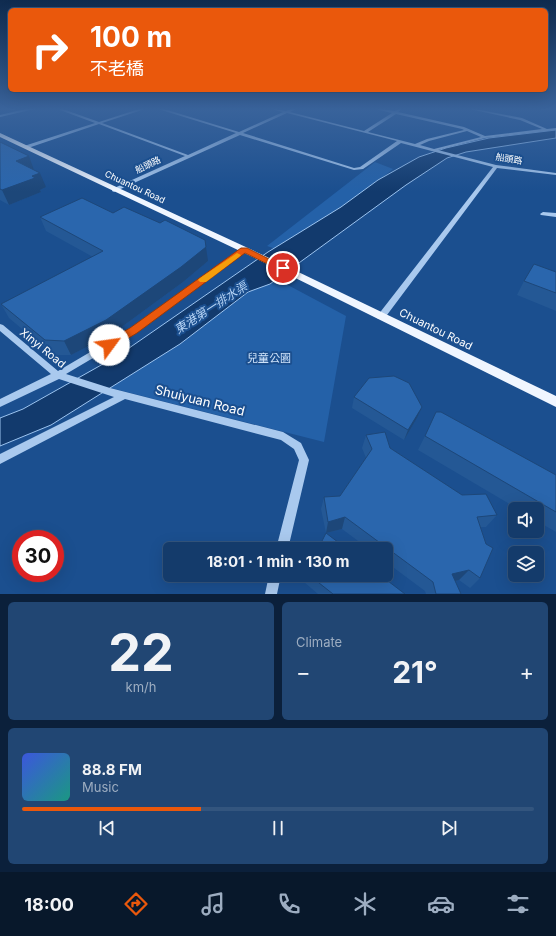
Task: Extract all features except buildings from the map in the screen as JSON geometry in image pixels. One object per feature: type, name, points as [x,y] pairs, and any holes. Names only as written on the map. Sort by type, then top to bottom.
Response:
[{"type":"main road","name":"Chuantou Road","points":[[2,136],[114,190],[262,258],[556,402]]},
{"type":"street","points":[[26,147],[59,136]]},
{"type":"street","name":"船頭路","points":[[132,136],[188,156]]},
{"type":"street","name":"船頭路","points":[[114,190],[234,136]]},
{"type":"street","points":[[249,136],[358,169],[400,141]]},
{"type":"street","name":"船頭路","points":[[379,136],[496,166],[556,174]]},
{"type":"street","points":[[416,145],[445,136]]},
{"type":"street","points":[[435,150],[495,136]]},
{"type":"street","points":[[381,316],[496,166]]},
{"type":"street","points":[[543,214],[556,215]]},
{"type":"street","points":[[0,403],[58,375],[134,330],[244,250]]},
{"type":"street","name":"Xinyi Road","points":[[0,327],[58,375],[110,392]]},
{"type":"street","name":"Shuiyuan Road","points":[[110,392],[283,436],[298,446],[304,460],[284,542]]},
{"type":"street","points":[[0,459],[123,396]]},
{"type":"street","points":[[271,594],[274,582]]},
{"type":"green space","points":[[375,162],[393,169],[339,212],[276,249],[267,246]]},
{"type":"green space","name":"兒童公園","points":[[269,275],[346,316],[324,442],[103,386]]},
{"type":"water","name":"東港第一排水渠","points":[[508,136],[556,136],[556,138],[466,152],[447,158],[406,185],[270,284],[248,292],[180,344],[51,425],[0,446],[0,418],[23,409],[119,355],[268,252],[341,207],[378,180],[419,157],[446,148],[489,138]]},
{"type":"slow traffic","points":[[203,280],[237,255]]},
{"type":"route","points":[[109,345],[134,330],[244,250],[283,268]]}]
